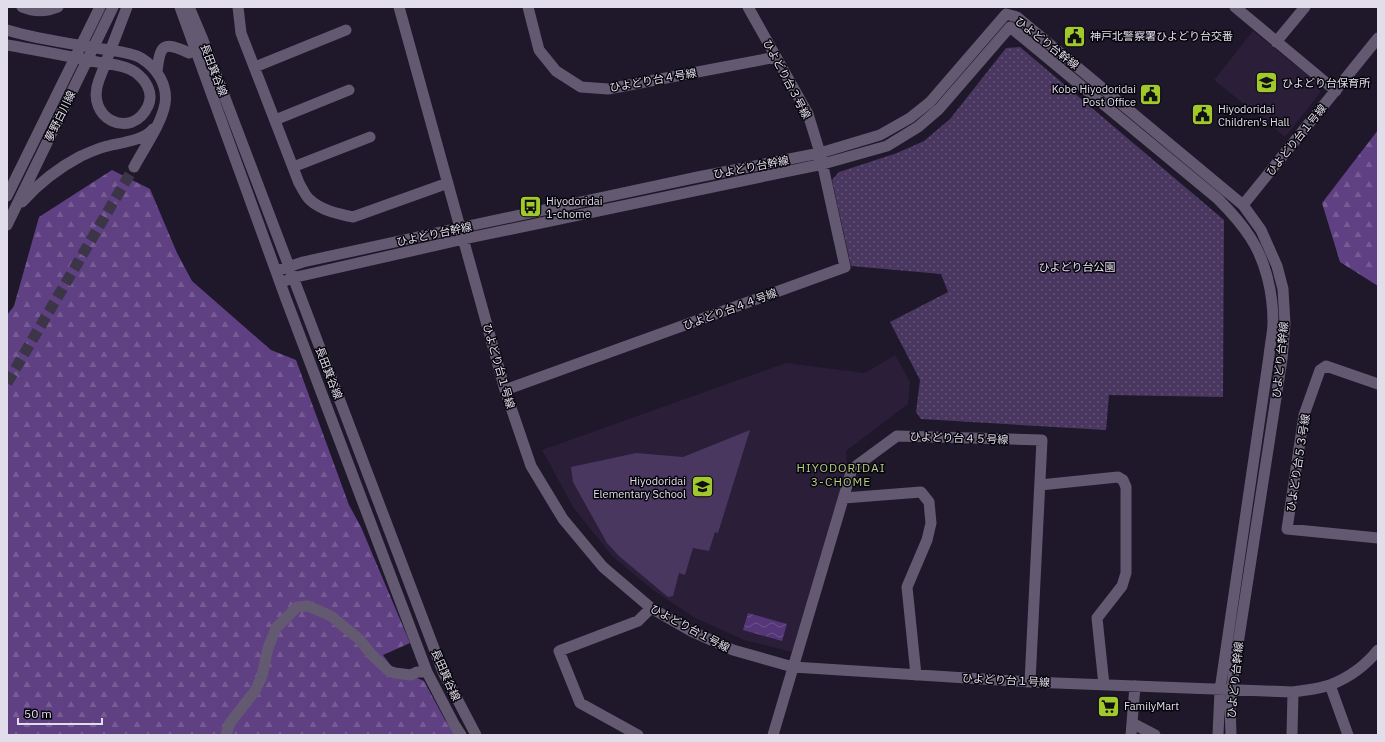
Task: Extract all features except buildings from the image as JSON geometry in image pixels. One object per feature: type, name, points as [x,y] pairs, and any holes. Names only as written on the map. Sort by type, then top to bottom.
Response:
[{"type":"street","points":[[22,7],[36,11],[47,11],[58,7]]},
{"type":"street","name":"夢野白川線","points":[[7,196],[100,7]]},
{"type":"street","name":"夢野白川線","points":[[7,225],[113,7]]},
{"type":"street","points":[[7,45],[57,54],[118,66],[135,72],[146,82],[150,96],[149,104],[146,111],[140,118],[125,124],[110,120],[104,116],[96,102],[97,85],[127,7]]},
{"type":"street","points":[[171,7],[189,53],[231,148]]},
{"type":"street","name":"長田箕谷線","points":[[180,7],[280,282],[428,672],[461,735]]},
{"type":"street","name":"長田箕谷線","points":[[189,7],[443,672],[476,735]]},
{"type":"street","points":[[238,7],[241,33],[299,183],[308,199],[325,209],[338,214],[353,217],[448,183]]},
{"type":"street","name":"ひよどり台１号線","points":[[399,7],[505,390],[531,466],[563,519],[603,567],[651,608],[691,630],[733,650],[793,667],[1030,682],[1293,692],[1330,685],[1348,676],[1370,659],[1378,650]]},
{"type":"street","name":"ひよどり台４号線","points":[[528,7],[539,50],[556,71],[581,87],[608,89],[776,57]]},
{"type":"street","name":"ひよどり台３号線","points":[[748,7],[808,114],[822,159]]},
{"type":"street","points":[[1235,7],[1336,91]]},
{"type":"street","points":[[1276,42],[1305,7]]},
{"type":"street","points":[[1003,10],[1010,27]]},
{"type":"street","name":"ひよどり台幹線","points":[[276,271],[303,262],[690,179],[822,159],[880,135],[910,118],[930,102],[1003,10],[1017,17],[1227,190],[1243,205],[1261,230],[1277,266],[1283,289],[1285,324],[1282,359],[1232,690],[1230,706],[1230,735]]},
{"type":"street","points":[[1010,27],[1017,17]]},
{"type":"street","name":"ひよどり台幹線","points":[[280,282],[464,239],[886,146],[918,127],[940,109],[1010,27],[1218,199],[1233,214],[1250,237],[1266,271],[1270,290],[1273,323],[1220,690],[1218,735]]},
{"type":"street","points":[[7,30],[62,42],[125,53],[140,58],[157,72],[162,81],[165,93],[165,104],[158,124],[134,167]]},
{"type":"street","points":[[255,67],[346,30]]},
{"type":"street","name":"ひよどり台１号線","points":[[1243,205],[1378,38]]},
{"type":"street","points":[[157,72],[160,52],[164,47],[176,47],[189,53]]},
{"type":"street","points":[[275,120],[349,90]]},
{"type":"street","points":[[13,212],[34,190],[56,171],[81,156],[103,147],[139,138],[151,132],[158,124]]},
{"type":"street","points":[[293,168],[370,137]]},
{"type":"street","name":"ひよどり台４４号線","points":[[505,390],[845,267],[822,159]]},
{"type":"street","name":"ひよどり台５３号線","points":[[1378,384],[1326,366],[1320,370],[1304,415],[1287,529],[1378,538]]},
{"type":"street","name":"ひよどり台４５号線","points":[[773,735],[852,469],[897,436],[1042,440],[1030,682]]},
{"type":"street","points":[[1040,486],[1118,477],[1123,480],[1126,487],[1126,574],[1122,586],[1097,618],[1104,685]]},
{"type":"street","points":[[844,498],[921,492],[928,502],[931,523],[927,540],[907,587],[916,675]]},
{"type":"street","points":[[226,735],[230,723],[255,691],[262,676],[268,648],[276,628],[297,607],[308,606],[332,616],[359,639],[371,654],[389,671],[395,673],[412,674],[417,672],[428,672]]},
{"type":"street","points":[[638,735],[580,703],[559,651],[638,621],[651,608]]},
{"type":"street","points":[[1330,685],[1348,735]]},
{"type":"street","points":[[1131,735],[1135,686]]},
{"type":"street","points":[[1292,735],[1293,692]]},
{"type":"street","points":[[1132,723],[1155,735]]},
{"type":"shaded area","name":"ひよどり台保育所","points":[[1253,31],[1320,85],[1320,93],[1285,137],[1214,80]]},
{"type":"shaded area","name":"Hiyodoridai Elementary School","points":[[895,355],[910,382],[908,404],[846,451],[847,467],[792,652],[744,640],[695,618],[653,590],[612,556],[573,507],[542,450],[786,363],[865,373]]},
{"type":"green space","name":"ひよどり台公園","points":[[1020,47],[1224,220],[1223,397],[1109,395],[1106,430],[921,419],[916,412],[920,380],[890,322],[948,292],[941,274],[851,266],[832,180],[839,172],[897,153],[924,141],[950,119],[1006,48]]},
{"type":"green space","points":[[1378,130],[1378,286],[1340,262],[1322,203]]},
{"type":"green space","points":[[112,170],[150,189],[177,253],[192,281],[271,350],[296,360],[349,505],[361,527],[410,643],[383,655],[392,667],[424,681],[445,720],[456,735],[7,735],[7,315],[14,306],[39,217]]},
{"type":"green space","points":[[750,430],[718,533],[715,532],[709,551],[693,548],[685,575],[679,573],[673,596],[668,597],[619,556],[607,543],[573,482],[571,467],[636,453],[683,457]]},
{"type":"water","points":[[748,613],[787,624],[782,641],[743,630]]},
{"type":"tunnel","points":[[7,383],[134,167]]},
{"type":"place","name":"神戸北警察署ひよどり台交番","points":[[1075,36]]},
{"type":"place","name":"ひよどり台保育所","points":[[1267,83]]},
{"type":"place","name":"Kobe Hiyodoridai Post Office","points":[[1151,95]]},
{"type":"place","name":"Hiyodoridai Children's Hall","points":[[1203,115]]},
{"type":"place","name":"Hiyodoridai 1-chome","points":[[531,207]]},
{"type":"place","name":"Hiyodoridai Elementary School","points":[[702,487]]},
{"type":"place","name":"FamilyMart","points":[[1109,706]]},
{"type":"district","name":"HIYODORIDAI 3-CHOME","points":[[841,474]]}]
